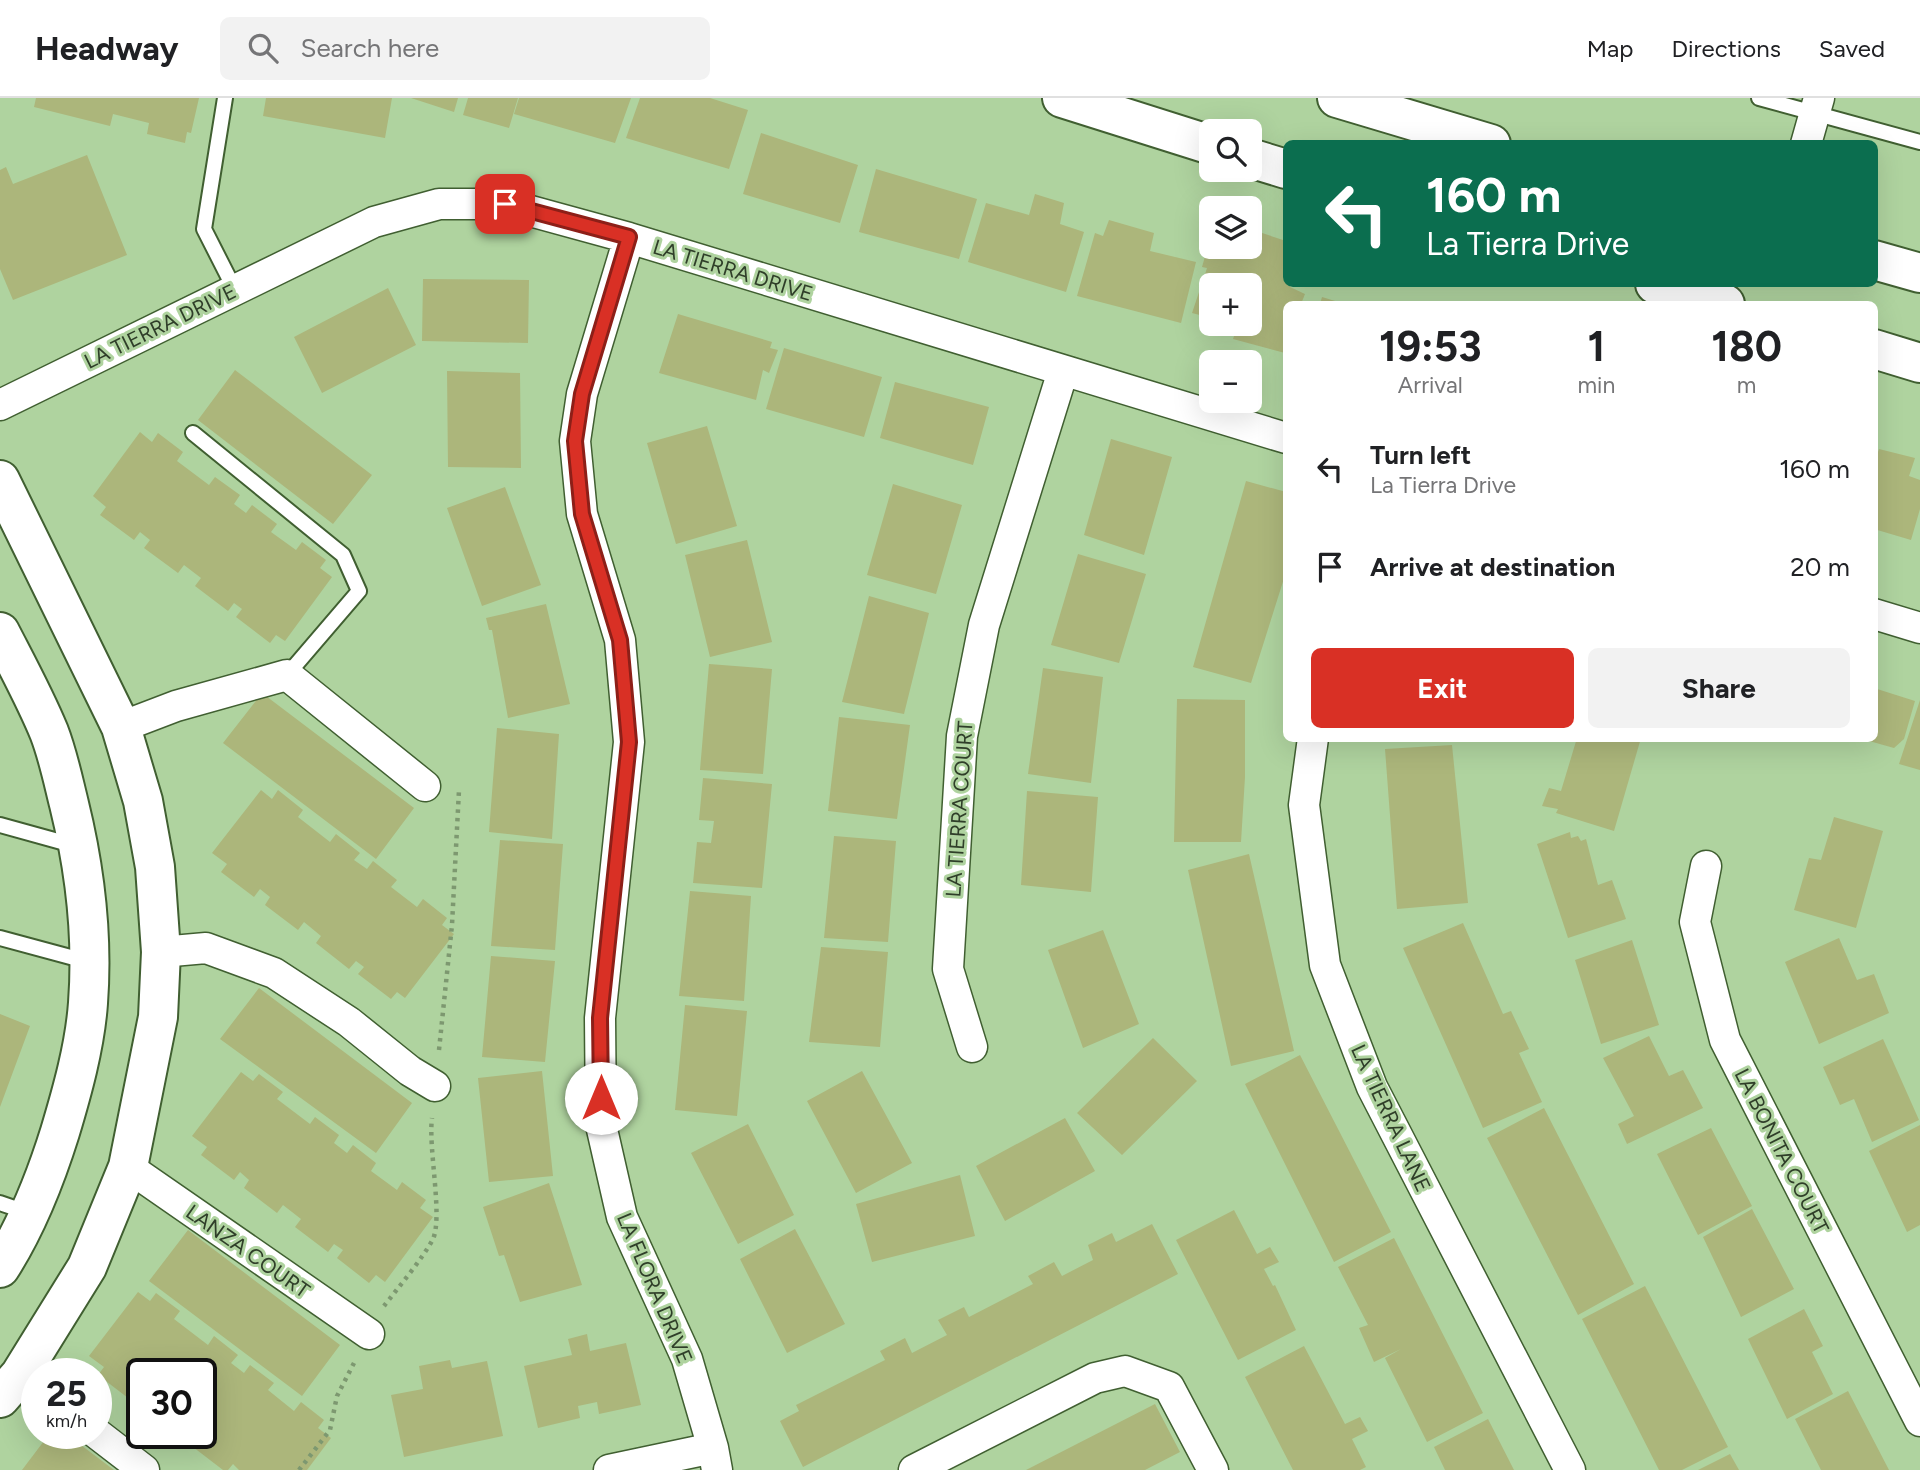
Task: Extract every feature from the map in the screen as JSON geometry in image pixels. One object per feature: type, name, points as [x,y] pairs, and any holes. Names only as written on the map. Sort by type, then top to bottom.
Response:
[{"type":"street","points":[[1062,98],[1199,141]]},
{"type":"street","points":[[1337,98],[1478,140]]},
{"type":"street","points":[[1807,140],[1816,105]]},
{"type":"street","points":[[1262,162],[1283,168]]},
{"type":"street","name":"LA TIERRA DRIVE","points":[[0,405],[374,222],[439,204],[505,204],[629,237],[1283,437]]},
{"type":"street","name":"LA FLORA DRIVE","points":[[629,237],[582,394],[575,441],[582,514],[620,640],[629,742],[600,1018],[601,1125],[622,1217],[687,1359],[715,1459]]},
{"type":"street","points":[[1878,261],[1920,273]]},
{"type":"street","points":[[1666,287],[1714,301]]},
{"type":"street","points":[[1878,350],[1920,363]]},
{"type":"street","name":"LA TIERRA COURT","points":[[972,1047],[948,969],[962,736],[984,625],[1063,371]]},
{"type":"street","points":[[0,481],[121,727],[143,801],[155,867],[162,952],[158,1017],[128,1167],[88,1268],[19,1387]]},
{"type":"street","points":[[1878,615],[1920,628]]},
{"type":"street","points":[[0,632],[49,733],[79,847],[87,905],[90,963],[88,1006],[65,1116],[48,1167],[15,1208],[0,1268]]},
{"type":"street","points":[[121,727],[176,706],[287,675],[425,786]]},
{"type":"street","name":"LA TIERRA LANE","points":[[1312,742],[1304,805],[1325,965],[1372,1087],[1570,1470]]},
{"type":"street","name":"LA BONITA COURT","points":[[1706,866],[1695,922],[1725,1040],[1920,1420]]},
{"type":"street","points":[[162,952],[206,948],[274,973],[349,1021],[410,1071],[435,1086]]},
{"type":"street","name":"LANZA COURT","points":[[128,1167],[369,1334]]},
{"type":"street","points":[[914,1470],[1096,1378],[1125,1371],[1169,1387],[1213,1470]]},
{"type":"street","points":[[112,1445],[144,1470]]},
{"type":"street","points":[[609,1470],[715,1459]]},
{"type":"lane","points":[[225,98],[204,229],[235,290]]},
{"type":"lane","points":[[1759,98],[1816,105],[1920,142]]},
{"type":"lane","points":[[193,433],[342,555],[359,591],[287,675]]},
{"type":"lane","points":[[0,825],[79,847]]},
{"type":"lane","points":[[0,938],[90,963]]},
{"type":"path","points":[[299,1470],[330,1430],[337,1396],[383,1309],[433,1238],[436,1210],[431,1124],[452,925],[460,791],[438,773],[425,786]]},
{"type":"building","points":[[36,98],[199,98],[191,133],[187,132],[185,143],[147,134],[149,123],[113,114],[110,126],[34,107]]},
{"type":"building","points":[[266,98],[392,98],[385,138],[263,116]]},
{"type":"building","points":[[411,98],[458,98],[454,112]]},
{"type":"building","points":[[468,98],[518,98],[509,128],[463,115]]},
{"type":"building","points":[[519,98],[631,98],[615,143],[514,114]]},
{"type":"building","points":[[640,98],[710,98],[748,110],[729,169],[626,138]]},
{"type":"building","points":[[761,133],[858,165],[840,223],[743,194]]},
{"type":"building","points":[[87,155],[127,255],[13,300],[0,269],[0,170],[6,167],[13,184]]},
{"type":"building","points":[[876,169],[977,199],[959,259],[859,232]]},
{"type":"building","points":[[1035,194],[1064,203],[1060,224],[1084,232],[1066,292],[968,262],[986,203],[1029,215]]},
{"type":"building","points":[[1109,220],[1154,233],[1150,251],[1196,262],[1181,323],[1077,296],[1095,233],[1103,236]]},
{"type":"building","points":[[1262,233],[1283,240],[1283,287],[1290,287],[1305,294],[1302,301],[1283,301],[1283,352],[1233,339],[1234,336],[1262,336],[1262,273],[1205,273],[1207,268],[1202,267],[1204,259],[1262,259]]},
{"type":"building","points":[[423,279],[529,280],[528,343],[422,341]]},
{"type":"building","points":[[388,288],[416,345],[322,393],[294,337]]},
{"type":"building","points":[[1199,292],[1199,315],[1192,313]]},
{"type":"building","points":[[678,314],[772,342],[770,348],[778,350],[769,373],[763,370],[756,400],[659,373]]},
{"type":"building","points":[[784,348],[882,377],[864,437],[766,409]]},
{"type":"building","points":[[235,370],[372,475],[333,524],[198,420]]},
{"type":"building","points":[[447,371],[520,373],[521,468],[448,467]]},
{"type":"building","points":[[895,382],[989,407],[973,465],[880,438]]},
{"type":"building","points":[[707,426],[737,526],[676,544],[647,443]]},
{"type":"building","points":[[140,432],[152,442],[158,433],[183,452],[177,461],[209,485],[215,477],[240,495],[234,504],[246,513],[252,505],[277,524],[271,532],[296,550],[302,542],[326,560],[320,568],[332,577],[285,641],[276,635],[270,643],[236,617],[242,609],[234,603],[228,611],[195,586],[201,578],[184,565],[178,573],[144,548],[150,540],[140,532],[134,540],[100,515],[106,507],[93,496]]},
{"type":"building","points":[[1111,439],[1172,457],[1144,555],[1084,535]]},
{"type":"building","points":[[1879,449],[1915,458],[1909,476],[1920,480],[1920,509],[1911,540],[1878,530]]},
{"type":"building","points":[[1246,481],[1283,491],[1283,582],[1251,683],[1193,667]]},
{"type":"building","points":[[893,484],[962,505],[936,594],[867,575]]},
{"type":"building","points":[[505,487],[541,585],[482,606],[447,508]]},
{"type":"building","points":[[747,540],[772,642],[710,657],[685,555]]},
{"type":"building","points":[[1078,554],[1146,574],[1119,663],[1051,645]]},
{"type":"building","points":[[869,596],[929,613],[904,714],[842,702]]},
{"type":"building","points":[[546,604],[570,704],[508,718],[492,630],[489,630],[486,618]]},
{"type":"building","points":[[709,664],[772,669],[763,774],[700,770]]},
{"type":"building","points":[[1043,668],[1103,677],[1091,783],[1028,774]]},
{"type":"building","points":[[1878,689],[1915,701],[1904,739],[1894,748],[1873,742],[1878,742]]},
{"type":"building","points":[[262,693],[414,808],[376,859],[223,743]]},
{"type":"building","points":[[1177,699],[1245,700],[1245,777],[1241,842],[1174,842]]},
{"type":"building","points":[[1920,700],[1920,770],[1899,764]]},
{"type":"building","points":[[839,717],[910,725],[897,819],[828,811]]},
{"type":"building","points":[[497,728],[559,734],[552,839],[489,832]]},
{"type":"building","points":[[1576,742],[1640,742],[1614,831],[1556,813],[1558,809],[1542,806],[1549,788],[1561,791]]},
{"type":"building","points":[[1452,745],[1468,903],[1397,909],[1385,749]]},
{"type":"building","points":[[703,778],[772,784],[762,888],[693,883],[697,842],[711,843],[714,821],[699,820]]},
{"type":"building","points":[[261,790],[272,799],[278,790],[303,810],[298,817],[330,842],[336,834],[360,853],[354,860],[367,869],[373,861],[397,880],[391,887],[417,907],[423,899],[447,918],[442,925],[454,934],[405,998],[397,992],[391,999],[358,974],[364,967],[356,961],[349,969],[316,943],[321,936],[304,922],[298,930],[265,905],[270,897],[260,889],[254,897],[221,872],[227,864],[212,853]]},
{"type":"building","points":[[1027,791],[1098,797],[1091,892],[1021,885]]},
{"type":"building","points":[[1834,817],[1883,831],[1856,928],[1794,910],[1809,858],[1821,860]]},
{"type":"building","points":[[1570,832],[1571,838],[1578,836],[1581,841],[1586,839],[1598,885],[1612,880],[1626,919],[1568,938],[1537,844]]},
{"type":"building","points":[[834,836],[896,841],[888,942],[824,938]]},
{"type":"building","points":[[500,840],[563,844],[555,950],[491,946]]},
{"type":"building","points":[[1249,854],[1294,1051],[1231,1066],[1188,870]]},
{"type":"building","points":[[690,891],[751,896],[744,1001],[679,996]]},
{"type":"building","points":[[1463,923],[1503,1014],[1511,1011],[1529,1049],[1519,1053],[1542,1102],[1483,1128],[1403,948]]},
{"type":"building","points":[[1103,930],[1139,1024],[1083,1048],[1048,950]]},
{"type":"building","points":[[1839,938],[1857,980],[1874,974],[1889,1013],[1819,1044],[1785,962]]},
{"type":"building","points":[[1632,940],[1659,1025],[1601,1044],[1575,960]]},
{"type":"building","points":[[821,947],[888,952],[880,1047],[809,1042]]},
{"type":"building","points":[[491,956],[555,961],[545,1062],[482,1057]]},
{"type":"building","points":[[259,988],[412,1103],[376,1153],[220,1039]]},
{"type":"building","points":[[685,1005],[747,1011],[737,1116],[675,1110]]},
{"type":"building","points":[[0,1014],[30,1026],[0,1107]]},
{"type":"building","points":[[1649,1036],[1669,1076],[1683,1070],[1703,1108],[1627,1144],[1618,1124],[1634,1116],[1603,1058]]},
{"type":"building","points":[[1153,1038],[1197,1081],[1122,1155],[1077,1113]]},
{"type":"building","points":[[1883,1039],[1919,1120],[1872,1142],[1854,1099],[1840,1105],[1823,1067]]},
{"type":"building","points":[[1300,1055],[1391,1232],[1334,1262],[1245,1084]]},
{"type":"building","points":[[542,1071],[553,1176],[489,1182],[478,1078]]},
{"type":"building","points":[[862,1071],[912,1163],[856,1193],[807,1101]]},
{"type":"building","points":[[241,1072],[253,1081],[259,1074],[283,1092],[277,1099],[310,1124],[315,1117],[339,1135],[334,1143],[347,1153],[353,1145],[376,1163],[371,1171],[397,1190],[402,1182],[426,1200],[420,1208],[433,1217],[385,1282],[376,1275],[369,1283],[337,1258],[343,1250],[334,1244],[328,1252],[295,1227],[301,1219],[283,1205],[277,1213],[244,1188],[249,1180],[240,1172],[234,1180],[201,1155],[207,1147],[192,1136]]},
{"type":"building","points":[[1544,1108],[1634,1284],[1578,1315],[1487,1138]]},
{"type":"building","points":[[1065,1118],[1095,1171],[1005,1221],[976,1166]]},
{"type":"building","points":[[748,1124],[794,1215],[738,1244],[691,1153]]},
{"type":"building","points":[[1920,1125],[1920,1225],[1907,1232],[1869,1151]]},
{"type":"building","points":[[1711,1128],[1752,1206],[1698,1235],[1657,1154]]},
{"type":"building","points":[[960,1175],[975,1236],[872,1262],[856,1204]]},
{"type":"building","points":[[549,1183],[582,1285],[520,1302],[504,1255],[499,1256],[483,1207]]},
{"type":"building","points":[[1752,1209],[1794,1289],[1741,1317],[1703,1237]]},
{"type":"building","points":[[1234,1210],[1257,1254],[1270,1247],[1279,1262],[1264,1269],[1273,1286],[1275,1285],[1296,1330],[1238,1360],[1176,1240]]},
{"type":"building","points":[[1152,1224],[1178,1274],[803,1467],[780,1421],[799,1411],[796,1405],[885,1360],[880,1351],[905,1338],[912,1353],[947,1335],[938,1320],[964,1307],[969,1317],[1033,1284],[1028,1276],[1054,1262],[1062,1276],[1093,1260],[1088,1245],[1112,1233],[1116,1242]]},
{"type":"building","points":[[795,1229],[845,1324],[787,1353],[740,1259]]},
{"type":"building","points":[[188,1230],[340,1345],[302,1396],[149,1281]]},
{"type":"building","points":[[1394,1238],[1483,1413],[1427,1442],[1385,1358],[1401,1349],[1374,1362],[1359,1328],[1368,1325],[1338,1267]]},
{"type":"building","points":[[1645,1286],[1728,1447],[1682,1470],[1659,1470],[1582,1319]]},
{"type":"building","points":[[138,1292],[150,1301],[156,1293],[180,1311],[174,1319],[208,1345],[214,1336],[238,1355],[231,1363],[244,1373],[250,1365],[274,1383],[268,1390],[294,1411],[301,1402],[324,1420],[318,1428],[331,1438],[307,1470],[239,1470],[233,1464],[228,1470],[223,1470],[196,1449],[217,1449],[217,1358],[126,1358],[126,1396],[112,1386],[112,1358],[89,1356]]},
{"type":"building","points":[[1804,1309],[1823,1346],[1812,1352],[1833,1394],[1787,1419],[1748,1339]]},
{"type":"building","points":[[587,1334],[590,1351],[626,1343],[641,1405],[599,1414],[597,1402],[578,1406],[580,1418],[538,1428],[524,1366],[572,1355],[568,1339]]},
{"type":"building","points":[[1304,1346],[1345,1424],[1360,1417],[1368,1431],[1352,1439],[1366,1467],[1360,1470],[1293,1470],[1245,1377]]},
{"type":"building","points":[[450,1360],[452,1368],[487,1361],[503,1436],[404,1457],[391,1395],[423,1389],[419,1366]]},
{"type":"building","points":[[1848,1391],[1889,1470],[1821,1470],[1795,1419]]},
{"type":"building","points":[[1155,1404],[1180,1452],[1145,1470],[1026,1470]]},
{"type":"building","points":[[1488,1419],[1514,1470],[1445,1470],[1434,1447]]},
{"type":"building","points":[[38,1449],[86,1449],[114,1470],[22,1470]]},
{"type":"building","points":[[1730,1454],[1739,1470],[1698,1470]]},
{"type":"route","points":[[505,204],[629,237],[582,394],[575,441],[582,514],[620,640],[629,742],[600,1018],[601,1098]]}]
